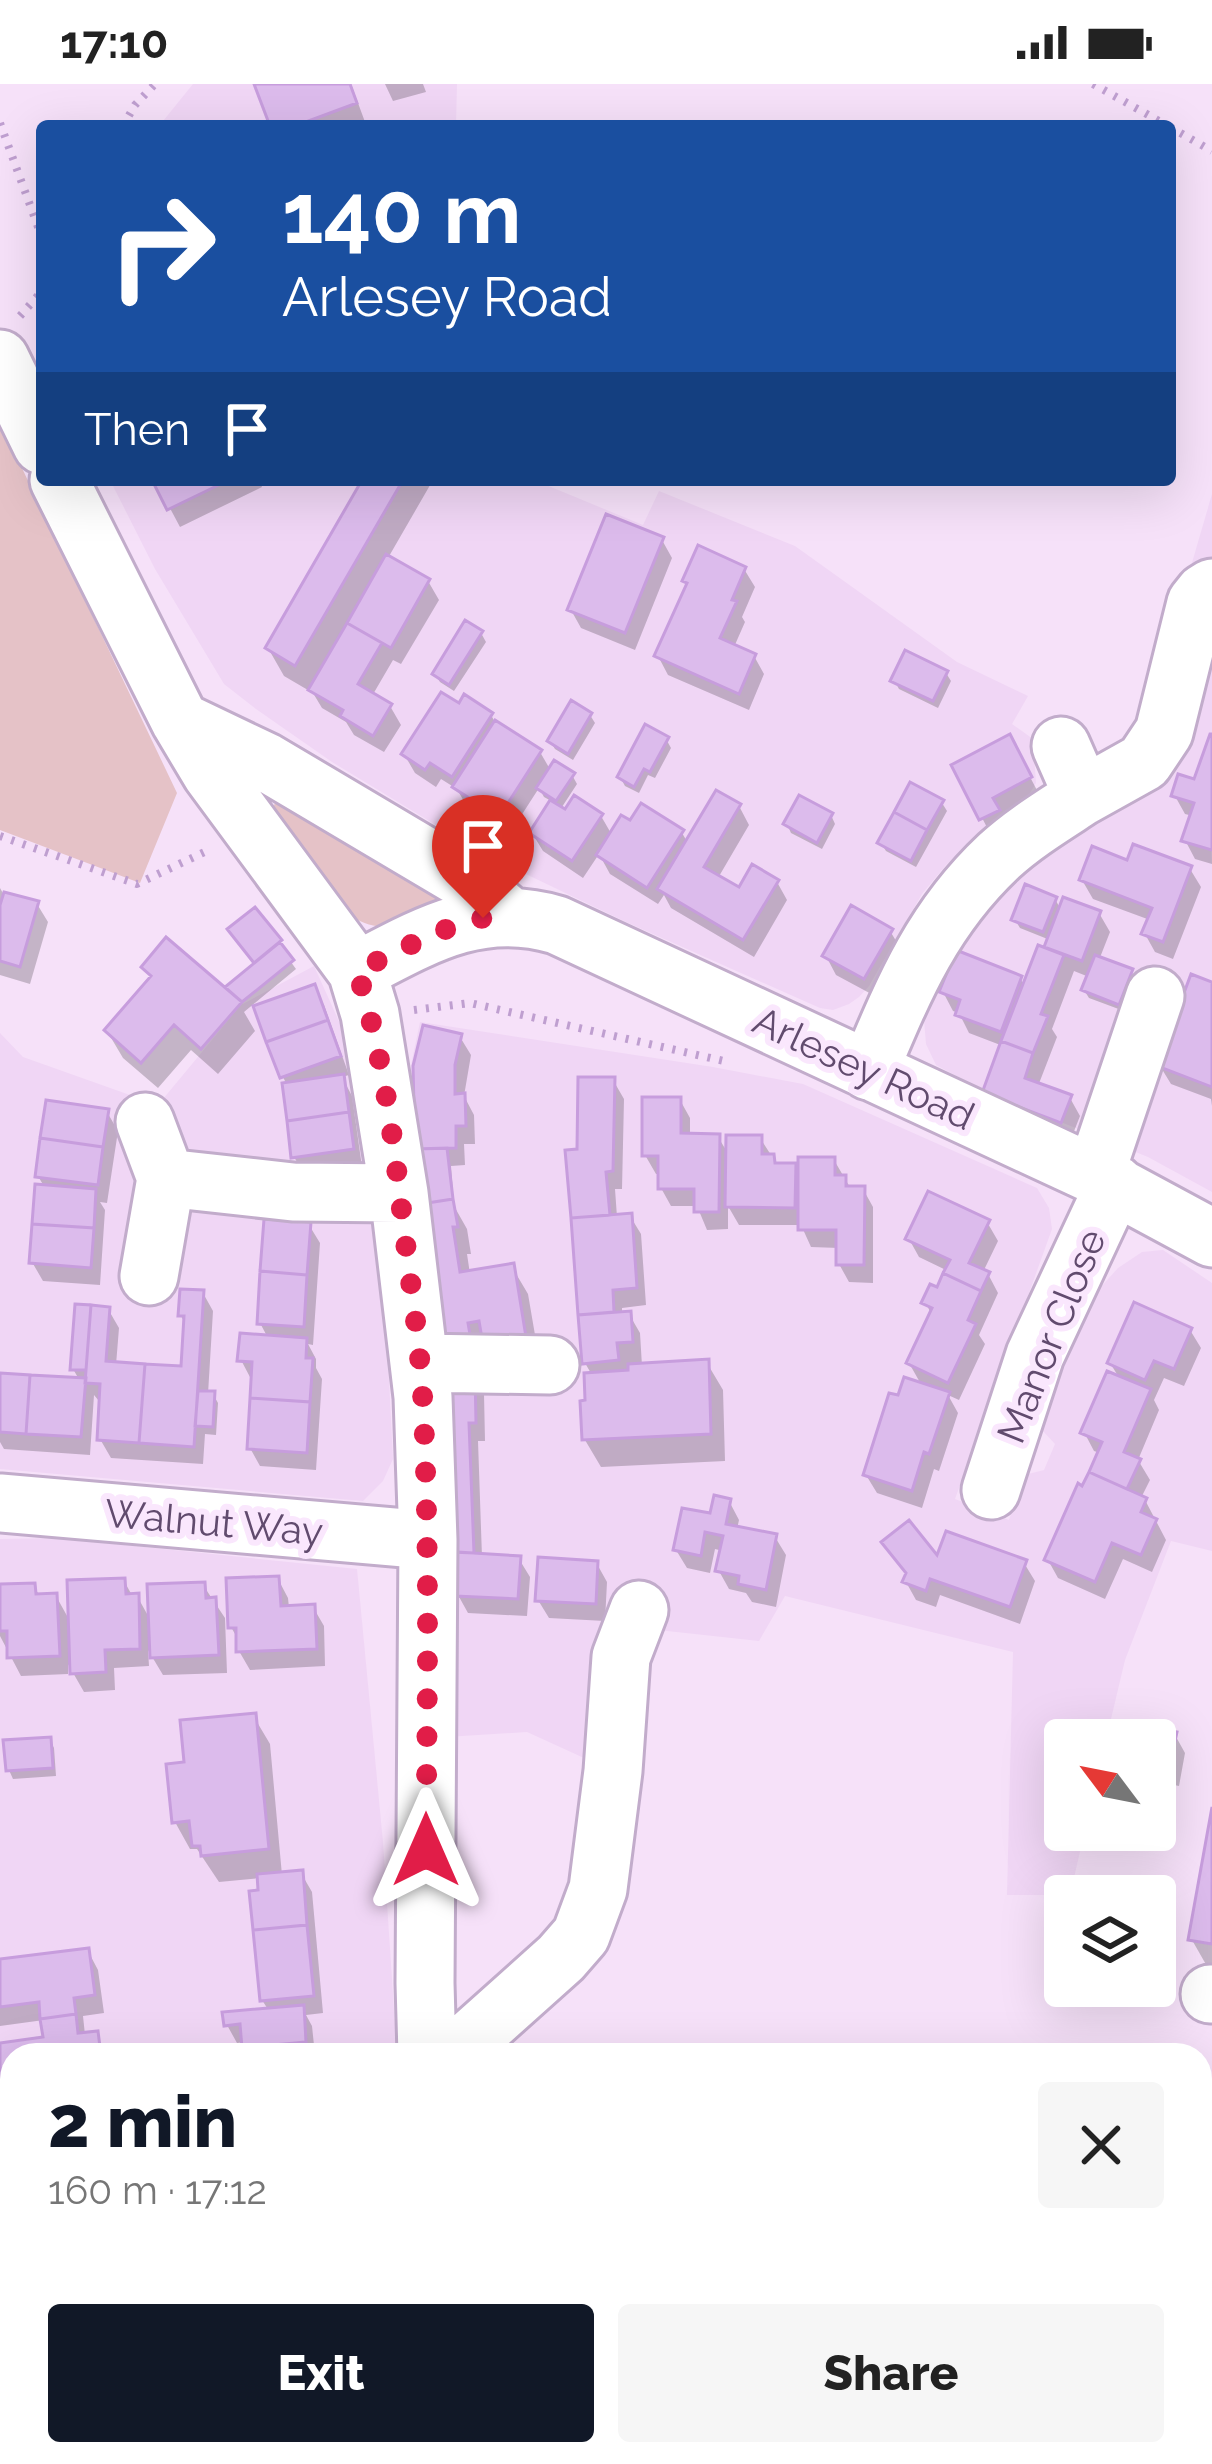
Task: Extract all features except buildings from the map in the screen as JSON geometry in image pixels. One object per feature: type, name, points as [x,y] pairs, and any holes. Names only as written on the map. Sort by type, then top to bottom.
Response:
[{"type":"street","points":[[0,359],[36,433]]},
{"type":"street","points":[[62,486],[211,773],[364,992],[399,1193],[423,1397],[428,1540],[426,2043]]},
{"type":"street","points":[[868,1071],[924,948],[944,916],[1072,771],[1144,762],[1169,717],[1196,604],[1212,589]]},
{"type":"street","name":"Arlesey Road","points":[[180,721],[266,762],[470,883],[509,916]]},
{"type":"street","name":"Arlesey Road","points":[[364,992],[409,944],[461,922],[535,918],[1105,1179],[1212,1238]]},
{"type":"street","name":"Manor Close","points":[[992,1490],[1035,1355],[1105,1179],[1155,996]]},
{"type":"street","points":[[145,1122],[166,1178],[148,1276]]},
{"type":"street","points":[[166,1178],[293,1192],[399,1193]]},
{"type":"street","points":[[418,1363],[550,1365]]},
{"type":"street","name":"Walnut Way","points":[[0,1503],[428,1540]]},
{"type":"street","points":[[466,2043],[561,1958],[580,1935],[598,1889],[614,1771],[621,1657],[639,1610]]},
{"type":"path","points":[[126,120],[155,84]]},
{"type":"path","points":[[1093,84],[1157,120]]},
{"type":"path","points":[[0,124],[36,222]]},
{"type":"path","points":[[1176,131],[1212,151]]},
{"type":"path","points":[[0,836],[136,884],[252,830]]},
{"type":"path","points":[[364,992],[470,1003],[730,1063]]},
{"type":"shaded area","points":[[193,84],[457,84],[456,120],[164,120]]},
{"type":"shaded area","points":[[0,422],[177,793],[140,883],[0,830]]},
{"type":"shaded area","points":[[113,486],[549,486],[643,525],[659,491],[795,546],[957,662],[1028,696],[1012,724],[1033,739],[1036,783],[946,865],[922,894],[859,997],[833,1010],[820,1008],[482,853],[332,762],[224,684],[155,569]]},
{"type":"shaded area","points":[[1212,494],[1212,1192],[1148,1157],[984,1091],[936,1065],[926,1044],[924,1020],[955,946],[1005,883],[1094,821],[1154,792],[1160,784],[1182,597]]},
{"type":"shaded area","points":[[286,800],[443,895],[428,911],[390,925],[370,925],[352,917],[305,868],[269,816],[276,801]]},
{"type":"shaded area","points":[[314,966],[342,1028],[386,1320],[393,1459],[383,1481],[363,1501],[0,1469],[0,1033],[23,1057],[158,1105],[241,1005]]},
{"type":"shaded area","points":[[420,1022],[803,1084],[1037,1188],[1049,1208],[1052,1229],[955,1499],[1009,1520],[1024,1475],[1044,1470],[1055,1444],[1041,1429],[1065,1361],[1100,1288],[1142,1252],[1163,1250],[1212,1283],[1212,1551],[1171,1541],[1125,1660],[1111,1719],[1044,1719],[1044,1851],[1080,1851],[1075,1875],[1044,1875],[1044,1895],[1007,1895],[1013,1652],[785,1596],[759,1641],[658,1630],[595,1763],[527,1732],[446,1737],[411,1065]]},
{"type":"shaded area","points":[[56,1538],[357,1569],[396,2043],[0,2043],[0,1539]]},
{"type":"route","points":[[426,1850],[428,1540],[423,1397],[383,1081],[357,971],[437,932],[483,918]]}]
